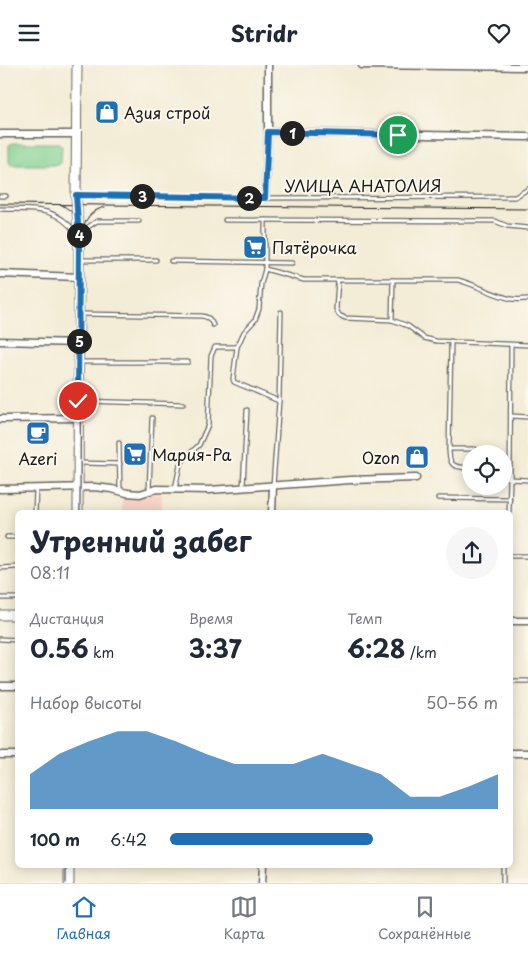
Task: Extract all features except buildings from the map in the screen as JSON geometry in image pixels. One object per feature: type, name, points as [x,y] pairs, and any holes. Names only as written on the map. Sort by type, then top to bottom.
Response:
[{"type":"main road","points":[[77,65],[76,195],[79,237],[78,510]]},
{"type":"main road","points":[[0,615],[15,615]]},
{"type":"main road","points":[[69,868],[69,883]]},
{"type":"street","points":[[265,198],[268,132],[268,65]]},
{"type":"street","points":[[362,65],[528,67]]},
{"type":"street","points":[[268,132],[528,137]]},
{"type":"street","points":[[0,134],[76,135]]},
{"type":"street","points":[[0,274],[79,277]]},
{"type":"street","points":[[0,341],[79,343]]},
{"type":"street","points":[[0,419],[78,418]]},
{"type":"street","points":[[0,489],[78,487],[112,489],[140,494],[149,491],[175,489],[209,490],[350,480],[416,478]]},
{"type":"street","points":[[272,510],[273,486]]},
{"type":"street","points":[[513,621],[528,621]]},
{"type":"street","points":[[0,686],[15,686]]},
{"type":"street","points":[[513,753],[528,753]]},
{"type":"street","points":[[0,755],[15,755]]},
{"type":"street","points":[[262,883],[263,868]]},
{"type":"lane","name":"УЛИЦА АНАТОЛИЯ","points":[[76,195],[265,198],[514,197],[528,189]]},
{"type":"lane","points":[[0,196],[6,197]]},
{"type":"lane","points":[[0,209],[42,210],[61,217],[79,237],[97,221],[139,221]]},
{"type":"lane","points":[[225,220],[495,221],[507,226],[528,228]]},
{"type":"lane","points":[[265,220],[265,269],[260,284],[259,309],[255,320],[244,332],[237,347],[233,379],[234,382],[279,401]]},
{"type":"lane","points":[[79,259],[156,260]]},
{"type":"lane","points":[[171,261],[292,263]]},
{"type":"lane","points":[[265,269],[304,280],[458,280],[499,295],[514,299],[528,299]]},
{"type":"lane","points":[[392,320],[393,279]]},
{"type":"lane","points":[[338,280],[336,309],[339,315],[345,318],[392,320],[408,326],[424,339],[436,341],[528,345]]},
{"type":"lane","points":[[273,486],[279,401],[282,312]]},
{"type":"lane","points":[[79,314],[202,316],[211,319],[213,325]]},
{"type":"lane","points":[[451,341],[449,459],[457,467],[462,467]]},
{"type":"lane","points":[[510,445],[511,344]]},
{"type":"lane","points":[[175,489],[180,465],[199,445],[208,425],[211,356],[213,349],[215,347],[237,347]]},
{"type":"lane","points":[[79,361],[188,362]]},
{"type":"lane","points":[[78,401],[183,404]]},
{"type":"lane","points":[[243,488],[247,410]]},
{"type":"lane","points":[[510,416],[528,417]]},
{"type":"lane","points":[[149,491],[152,418]]},
{"type":"lane","points":[[119,443],[120,491]]},
{"type":"lane","points":[[449,449],[462,449]]},
{"type":"lane","points":[[78,463],[120,464]]},
{"type":"lane","points":[[512,479],[528,479]]},
{"type":"lane","points":[[35,510],[36,489]]},
{"type":"lane","points":[[509,510],[510,495]]},
{"type":"lane","points":[[438,499],[510,499]]},
{"type":"lane","points":[[7,537],[15,537]]},
{"type":"lane","points":[[513,556],[528,556]]},
{"type":"lane","points":[[0,568],[15,567]]},
{"type":"lane","points":[[0,598],[15,598]]},
{"type":"lane","points":[[0,639],[15,640]]},
{"type":"lane","points":[[513,681],[528,681]]},
{"type":"lane","points":[[503,868],[503,883]]},
{"type":"shaded area","points":[[151,494],[162,494],[162,510],[122,510],[122,496],[145,497]]},
{"type":"green space","points":[[13,143],[59,143],[62,146],[61,163],[57,165],[11,165],[9,162],[9,145]]},
{"type":"tram line","points":[[0,204],[528,209]]},
{"type":"tram line","points":[[62,205],[74,215],[81,228],[80,510]]},
{"type":"tram line","points":[[82,233],[84,224],[89,216],[100,208],[105,207]]},
{"type":"tram line","points":[[66,868],[66,883]]},
{"type":"place","name":"Азия строй","points":[[107,112]]},
{"type":"place","name":"Пятёрочка","points":[[255,247]]},
{"type":"place","name":"Azeri","points":[[38,433]]},
{"type":"place","name":"Мария-Ра","points":[[135,454]]},
{"type":"place","name":"Ozon","points":[[417,457]]},
{"type":"route","points":[[78,401],[79,237],[76,195],[265,198],[268,132],[398,135]]}]
